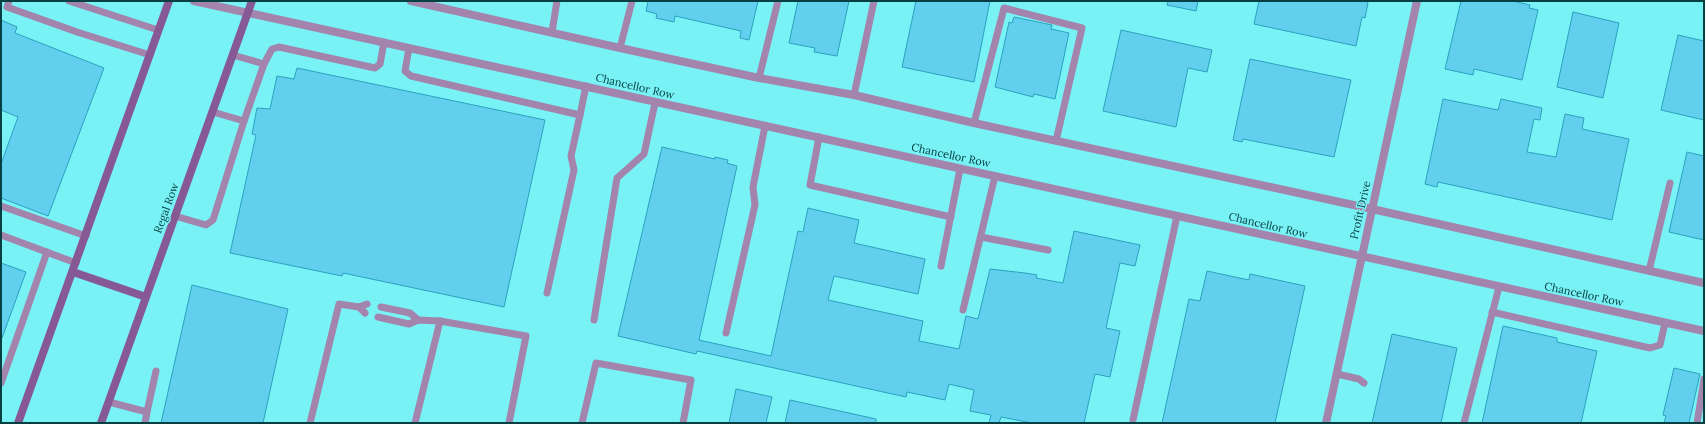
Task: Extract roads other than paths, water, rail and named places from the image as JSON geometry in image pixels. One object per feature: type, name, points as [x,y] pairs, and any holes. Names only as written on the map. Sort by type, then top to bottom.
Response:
[{"type":"main road","points":[[18,423],[169,1]]},
{"type":"main road","name":"Regal Row","points":[[101,423],[252,1]]},
{"type":"main road","points":[[72,272],[146,297]]},
{"type":"street","name":"Chancellor Row","points":[[194,1],[586,86],[655,103],[819,137],[1704,331]]},
{"type":"street","points":[[411,1],[759,78],[854,95],[974,123],[1372,209],[1704,283]]},
{"type":"street","name":"Profit Drive","points":[[1326,423],[1417,1]]},
{"type":"lane","points":[[9,1],[7,6],[77,32],[150,55]]},
{"type":"lane","points":[[69,1],[158,30]]},
{"type":"lane","points":[[552,32],[557,1]]},
{"type":"lane","points":[[620,48],[632,1]]},
{"type":"lane","points":[[759,78],[778,1]]},
{"type":"lane","points":[[854,95],[874,1]]},
{"type":"lane","points":[[974,123],[1004,8],[1082,28],[1056,141]]},
{"type":"lane","points":[[175,216],[206,224],[213,220],[244,121],[269,52],[279,47],[375,68],[380,64],[384,42]]},
{"type":"lane","points":[[409,48],[405,71],[411,76],[580,115]]},
{"type":"lane","points":[[233,55],[264,64]]},
{"type":"lane","points":[[547,293],[574,170],[571,156],[586,86]]},
{"type":"lane","points":[[594,320],[617,178],[644,154],[655,103]]},
{"type":"lane","points":[[212,112],[244,121]]},
{"type":"lane","points":[[726,333],[755,205],[753,188],[765,126]]},
{"type":"lane","points":[[819,137],[810,185],[951,217]]},
{"type":"lane","points":[[941,266],[960,169]]},
{"type":"lane","points":[[963,310],[995,176]]},
{"type":"lane","points":[[1649,271],[1670,183]]},
{"type":"lane","points":[[1,206],[86,236]]},
{"type":"lane","points":[[1133,420],[1177,216]]},
{"type":"lane","points":[[1,236],[76,263]]},
{"type":"lane","points":[[981,237],[1048,250]]},
{"type":"lane","points":[[1,383],[47,252]]},
{"type":"lane","points":[[1464,423],[1499,287]]},
{"type":"lane","points":[[310,423],[339,304],[359,307],[367,304]]},
{"type":"lane","points":[[359,307],[365,313]]},
{"type":"lane","points":[[381,307],[410,313],[418,320]]},
{"type":"lane","points":[[1492,312],[1650,348],[1660,345],[1665,323]]},
{"type":"lane","points":[[378,317],[409,324],[418,320],[440,321],[526,336],[509,423]]},
{"type":"lane","points":[[415,423],[440,321]]},
{"type":"lane","points":[[582,423],[596,363],[691,380],[684,423]]},
{"type":"lane","points":[[145,423],[156,371]]},
{"type":"lane","points":[[1337,374],[1359,379],[1364,383]]},
{"type":"lane","points":[[1697,423],[1704,379]]},
{"type":"lane","points":[[109,402],[147,412]]}]
